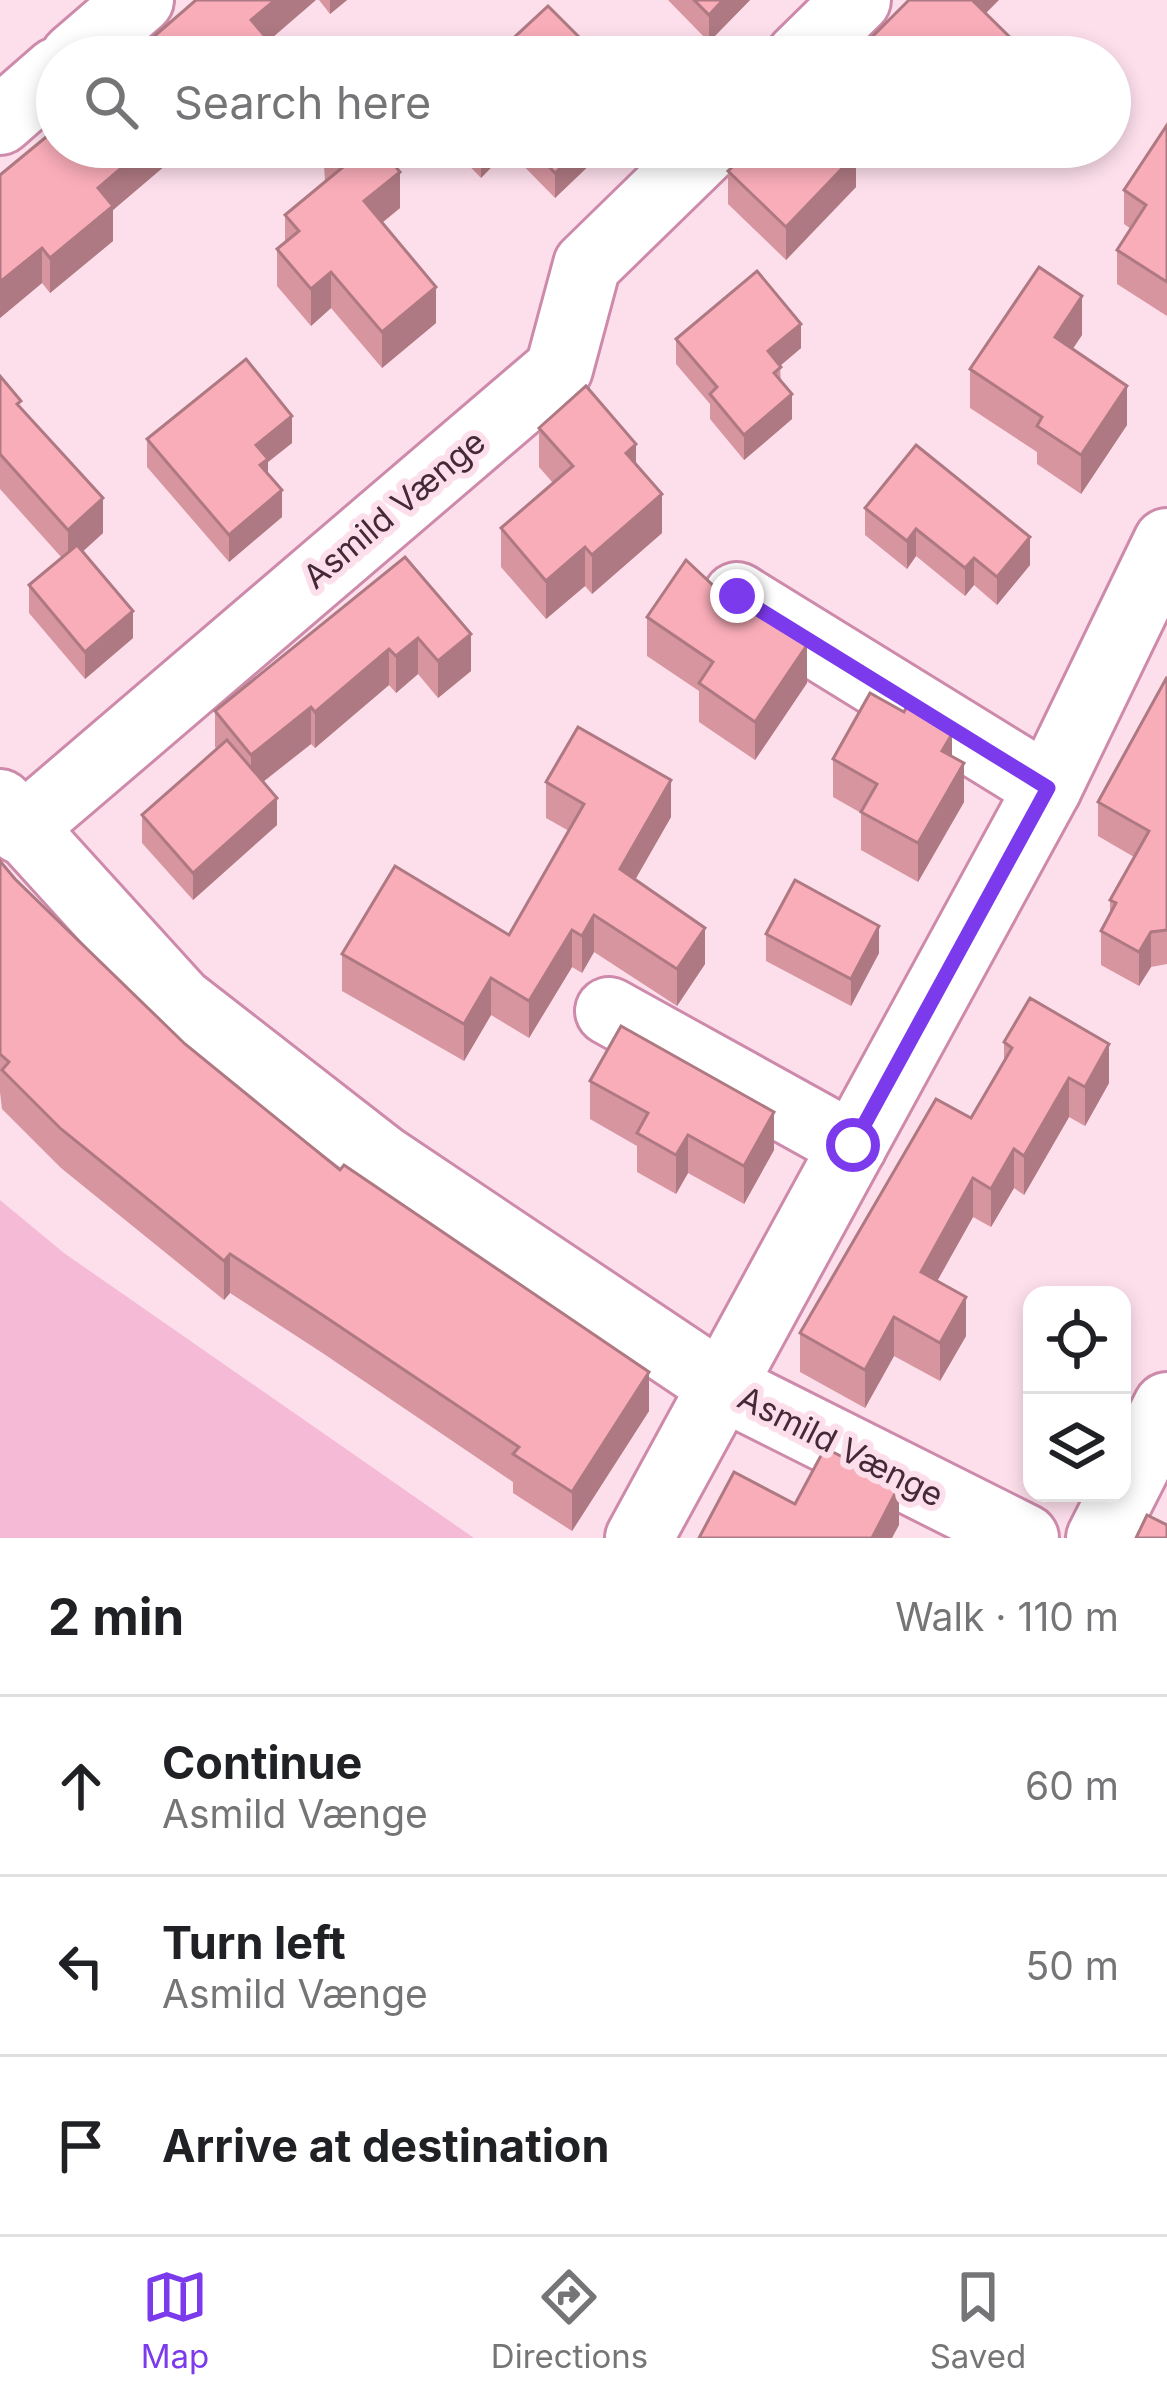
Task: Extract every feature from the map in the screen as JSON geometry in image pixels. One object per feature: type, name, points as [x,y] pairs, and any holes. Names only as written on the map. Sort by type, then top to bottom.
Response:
[{"type":"street","points":[[98,36],[140,0]]},
{"type":"street","points":[[820,36],[857,0]]},
{"type":"street","points":[[0,121],[36,89]]},
{"type":"street","name":"Asmild Vænge","points":[[686,168],[587,265],[559,369],[10,817],[180,1001],[383,1160],[722,1386],[1024,1538]]},
{"type":"street","name":"Asmild Vænge","points":[[639,1538],[1048,788],[1167,542]]},
{"type":"street","points":[[737,596],[1048,788]]},
{"type":"street","points":[[609,1011],[853,1145]]},
{"type":"street","points":[[1100,1538],[1167,1406]]},
{"type":"shaded area","points":[[0,1200],[64,1253],[474,1538],[0,1538]]},
{"type":"building","points":[[196,0],[275,0],[251,20],[265,36],[154,36]]},
{"type":"building","points":[[694,0],[723,0],[709,15]]},
{"type":"building","points":[[909,0],[972,0],[1009,36],[873,36]]},
{"type":"building","points":[[548,6],[578,36],[516,36]]},
{"type":"building","points":[[1167,125],[1167,282],[1117,250],[1146,205],[1124,190]]},
{"type":"building","points":[[36,145],[36,168],[121,168],[98,188],[113,206],[50,258],[42,248],[0,282],[0,175]]},
{"type":"building","points":[[342,168],[397,168],[400,172],[364,201],[436,287],[382,332],[331,272],[311,289],[277,249],[299,231],[285,215]]},
{"type":"building","points":[[731,168],[843,168],[786,227],[728,171]]},
{"type":"building","points":[[1039,267],[1082,296],[1055,337],[1127,386],[1081,455],[1037,426],[1042,417],[970,369]]},
{"type":"building","points":[[757,271],[801,324],[768,351],[781,367],[774,373],[792,394],[744,435],[710,394],[717,387],[676,339]]},
{"type":"building","points":[[246,359],[292,416],[256,445],[268,459],[260,465],[282,490],[229,535],[147,439]]},
{"type":"building","points":[[0,376],[21,401],[17,404],[103,498],[68,530],[0,454]]},
{"type":"building","points":[[586,386],[636,444],[626,453],[662,494],[592,555],[585,547],[546,581],[501,528],[573,466],[539,428]]},
{"type":"building","points":[[916,445],[1030,537],[997,577],[974,558],[965,568],[916,529],[907,541],[865,508]]},
{"type":"building","points":[[77,545],[133,611],[85,652],[29,585]]},
{"type":"building","points":[[405,557],[471,634],[438,661],[418,638],[396,656],[389,649],[315,712],[311,707],[251,755],[215,711]]},
{"type":"building","points":[[686,560],[717,589],[807,645],[755,722],[699,683],[713,662],[647,617]]},
{"type":"building","points":[[1167,677],[1167,930],[1151,932],[1139,952],[1101,931],[1116,903],[1110,900],[1149,831],[1098,802]]},
{"type":"building","points":[[870,693],[904,712],[907,706],[952,734],[942,751],[964,763],[918,843],[861,812],[877,784],[833,759]]},
{"type":"building","points":[[578,727],[671,780],[620,869],[705,928],[677,969],[594,915],[582,936],[572,930],[529,1001],[491,978],[464,1024],[342,954],[395,866],[509,935],[584,804],[546,782]]},
{"type":"building","points":[[227,740],[277,798],[193,873],[142,815]]},
{"type":"building","points":[[0,861],[185,1044],[340,1170],[344,1165],[649,1372],[572,1492],[513,1454],[519,1447],[324,1316],[230,1254],[224,1261],[61,1129],[2,1070],[9,1062],[0,1054]]},
{"type":"building","points":[[795,880],[879,926],[851,979],[766,934]]},
{"type":"building","points":[[1030,998],[1109,1044],[1085,1087],[1069,1078],[1024,1156],[1014,1149],[991,1189],[973,1178],[921,1272],[966,1297],[940,1343],[894,1317],[865,1370],[800,1333],[936,1099],[971,1118],[1012,1048],[1004,1042]]},
{"type":"building","points":[[621,1026],[774,1112],[744,1166],[688,1135],[676,1155],[637,1133],[648,1113],[590,1081]]},
{"type":"building","points":[[825,1448],[899,1486],[872,1538],[699,1538],[734,1472],[795,1504]]},
{"type":"building","points":[[1147,1515],[1167,1525],[1167,1538],[1136,1538]]},
{"type":"route","points":[[737,596],[1048,788],[853,1145]]}]
